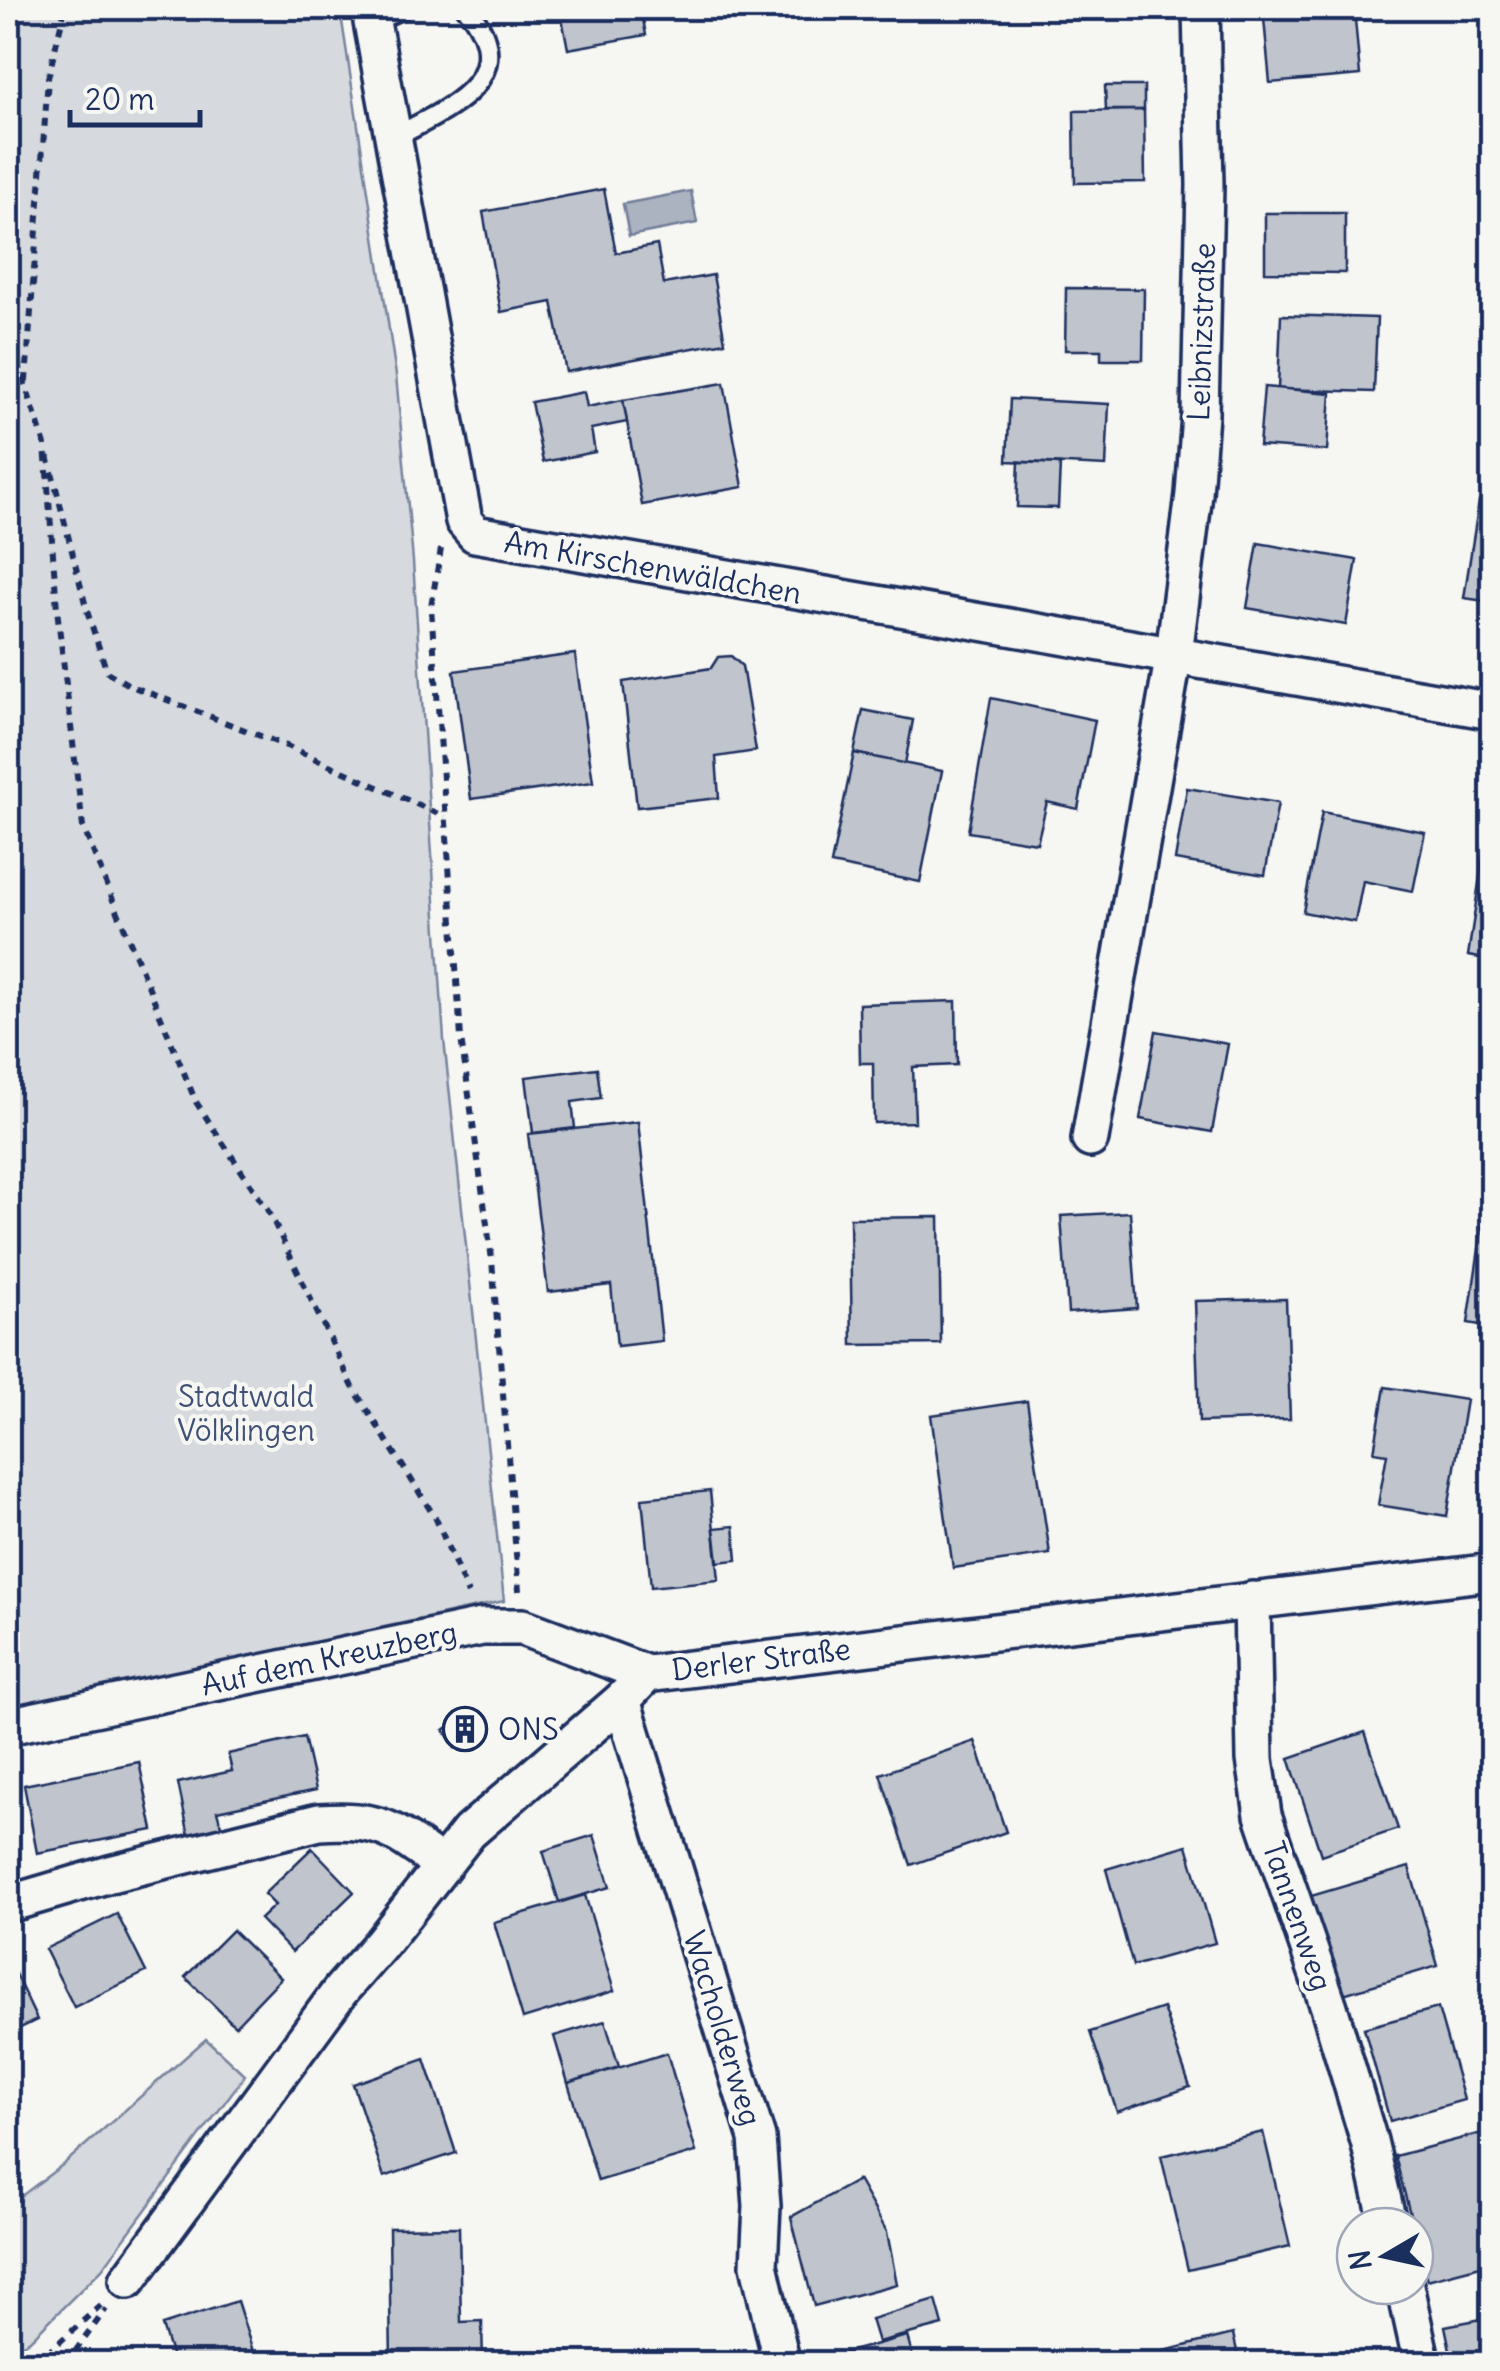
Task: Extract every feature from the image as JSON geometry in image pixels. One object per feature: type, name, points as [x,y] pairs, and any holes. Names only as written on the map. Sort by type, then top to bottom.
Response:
[{"type":"street","name":"Leibnizstraße","points":[[1174,654],[1200,415],[1205,185],[1201,8]]},
{"type":"street","name":"Am Kirschenwäldchen","points":[[381,12],[393,138],[464,521],[475,534],[1492,711]]},
{"type":"street","points":[[1090,1139],[1174,654]]},
{"type":"street","name":"Derler Straße","points":[[128,2280],[330,2004],[468,1832],[647,1674],[1492,1572]]},
{"type":"street","name":"Tannenweg","points":[[1252,1600],[1255,1758],[1263,1815],[1329,2007],[1384,2206]]},
{"type":"street","name":"Auf dem Kreuzberg","points":[[8,1726],[482,1627],[522,1627],[647,1674]]},
{"type":"street","name":"Wacholderweg","points":[[622,1700],[757,2138],[762,2206],[760,2265],[782,2364]]},
{"type":"street","points":[[8,1904],[318,1822],[352,1820],[380,1824],[442,1865]]},
{"type":"street","points":[[1409,2306],[1422,2364]]},
{"type":"lane","points":[[393,138],[457,104],[476,86],[486,69],[487,44],[480,24],[467,8]]},
{"type":"path","points":[[26,380],[48,78],[65,8]]},
{"type":"path","points":[[8,332],[45,445],[87,611],[107,672],[131,686],[289,747],[446,818]]},
{"type":"path","points":[[8,378],[26,380]]},
{"type":"path","points":[[45,445],[57,609],[84,827],[196,1102],[270,1214],[354,1387],[436,1519],[482,1627]]},
{"type":"path","points":[[464,521],[442,545],[436,559],[431,606],[461,1038],[492,1260],[522,1627]]},
{"type":"path","points":[[36,2364],[128,2280]]},
{"type":"path","points":[[66,2364],[128,2280]]},
{"type":"green space","name":"Stadtwald Völklingen","points":[[8,8],[340,8],[396,375],[413,561],[444,1040],[504,1601],[8,1709]]},
{"type":"green space","points":[[206,2039],[245,2075],[102,2269],[18,2348],[29,2363],[8,2363],[8,2206],[65,2163]]},
{"type":"shaded area","points":[[691,191],[697,223],[629,236],[623,204]]},
{"type":"building","points":[[560,8],[641,8],[646,35],[568,49]]},
{"type":"building","points":[[1263,8],[1354,8],[1360,75],[1270,83]]},
{"type":"building","points":[[1492,11],[1492,67],[1490,68],[1483,12]]},
{"type":"building","points":[[1105,86],[1144,86],[1144,110],[1106,110]]},
{"type":"building","points":[[1144,110],[1145,182],[1075,183],[1074,111]]},
{"type":"building","points":[[604,189],[616,253],[657,245],[664,284],[713,275],[725,342],[566,372],[552,302],[501,312],[483,212]]},
{"type":"building","points":[[1265,213],[1345,213],[1345,273],[1265,272]]},
{"type":"building","points":[[1066,288],[1144,289],[1143,360],[1101,360],[1101,350],[1065,350]]},
{"type":"building","points":[[1281,315],[1377,318],[1374,392],[1278,389]]},
{"type":"building","points":[[724,383],[743,487],[642,505],[623,400]]},
{"type":"building","points":[[1264,387],[1331,393],[1327,451],[1259,446]]},
{"type":"building","points":[[584,392],[587,407],[623,400],[627,422],[591,429],[595,452],[543,462],[531,402]]},
{"type":"building","points":[[1010,399],[1109,404],[1106,466],[1007,461]]},
{"type":"building","points":[[1019,462],[1060,464],[1058,508],[1017,507]]},
{"type":"building","points":[[1479,501],[1492,503],[1492,602],[1464,598]]},
{"type":"building","points":[[1258,543],[1357,560],[1346,625],[1247,608]]},
{"type":"building","points":[[575,654],[593,782],[471,799],[454,671]]},
{"type":"building","points":[[731,656],[742,666],[756,751],[716,757],[719,798],[637,807],[623,682],[711,668],[718,657]]},
{"type":"building","points":[[991,698],[1095,720],[1078,809],[1047,802],[1037,843],[968,832]]},
{"type":"building","points":[[863,710],[913,720],[905,764],[854,753]]},
{"type":"building","points":[[854,753],[942,771],[920,882],[831,864]]},
{"type":"building","points":[[1187,788],[1278,803],[1265,875],[1175,860]]},
{"type":"building","points":[[1322,812],[1425,832],[1413,891],[1363,881],[1355,922],[1303,912]]},
{"type":"building","points":[[1486,836],[1492,838],[1492,960],[1468,956]]},
{"type":"building","points":[[956,1001],[957,1065],[913,1067],[915,1122],[874,1123],[873,1063],[860,1063],[859,1004]]},
{"type":"building","points":[[1156,1031],[1228,1044],[1212,1132],[1140,1119]]},
{"type":"building","points":[[597,1068],[601,1098],[572,1102],[575,1128],[533,1133],[526,1077]]},
{"type":"building","points":[[638,1122],[662,1341],[617,1346],[611,1285],[548,1292],[528,1134]]},
{"type":"building","points":[[1130,1212],[1137,1308],[1068,1313],[1061,1216]]},
{"type":"building","points":[[1484,1215],[1492,1216],[1492,1327],[1468,1323]]},
{"type":"building","points":[[939,1217],[941,1344],[852,1345],[850,1218]]},
{"type":"building","points":[[1286,1299],[1290,1419],[1199,1422],[1195,1301]]},
{"type":"building","points":[[1385,1387],[1466,1400],[1447,1516],[1378,1505],[1387,1454],[1374,1452]]},
{"type":"building","points":[[1027,1401],[1050,1554],[953,1568],[931,1415]]},
{"type":"building","points":[[710,1491],[719,1580],[651,1587],[642,1498]]},
{"type":"building","points":[[734,1526],[737,1560],[718,1562],[714,1528]]},
{"type":"building","name":"ONS","points":[[475,1710],[487,1728],[455,1748],[444,1730]]},
{"type":"building","points":[[1365,1732],[1398,1829],[1321,1855],[1289,1758]]},
{"type":"building","points":[[304,1737],[316,1790],[217,1811],[222,1829],[189,1836],[178,1783],[232,1771],[228,1754]]},
{"type":"building","points":[[975,1741],[1006,1832],[911,1865],[880,1774]]},
{"type":"building","points":[[139,1762],[153,1830],[37,1853],[24,1785]]},
{"type":"building","points":[[594,1835],[610,1887],[559,1902],[543,1851]]},
{"type":"building","points":[[1187,1845],[1215,1943],[1133,1966],[1106,1869]]},
{"type":"building","points":[[312,1848],[354,1892],[292,1952],[260,1919],[275,1905],[264,1894]]},
{"type":"building","points":[[1409,1867],[1438,1966],[1340,1995],[1311,1896]]},
{"type":"building","points":[[585,1895],[614,1991],[523,2019],[494,1922]]},
{"type":"building","points":[[117,1914],[146,1972],[74,2007],[45,1949]]},
{"type":"building","points":[[232,1930],[281,1978],[235,2026],[185,1977]]},
{"type":"building","points":[[8,1959],[37,2020],[8,2034]]},
{"type":"building","points":[[1163,2008],[1190,2087],[1117,2112],[1090,2032]]},
{"type":"building","points":[[1438,2008],[1464,2100],[1390,2121],[1364,2028]]},
{"type":"building","points":[[605,2021],[619,2067],[568,2083],[554,2036]]},
{"type":"building","points":[[667,2053],[696,2152],[598,2181],[568,2083]]},
{"type":"building","points":[[425,2059],[456,2153],[384,2177],[353,2084]]},
{"type":"building","points":[[1263,2132],[1290,2246],[1188,2270],[1161,2156]]},
{"type":"building","points":[[1486,2132],[1492,2157],[1492,2263],[1435,2278],[1435,2206],[1408,2206],[1395,2156]]},
{"type":"building","points":[[858,2180],[887,2232],[897,2284],[814,2306],[791,2217]]},
{"type":"building","points":[[459,2227],[461,2322],[482,2321],[483,2364],[391,2364],[389,2228]]},
{"type":"building","points":[[936,2300],[943,2325],[878,2342],[871,2319]]},
{"type":"building","points":[[237,2301],[257,2364],[174,2364],[162,2325]]},
{"type":"building","points":[[1492,2317],[1492,2364],[1453,2364],[1445,2326]]},
{"type":"building","points":[[1233,2334],[1240,2364],[1154,2364],[1152,2354]]},
{"type":"building","points":[[907,2336],[915,2364],[831,2364],[829,2357]]},
{"type":"place","name":"ONS","points":[[465,1729]]}]
